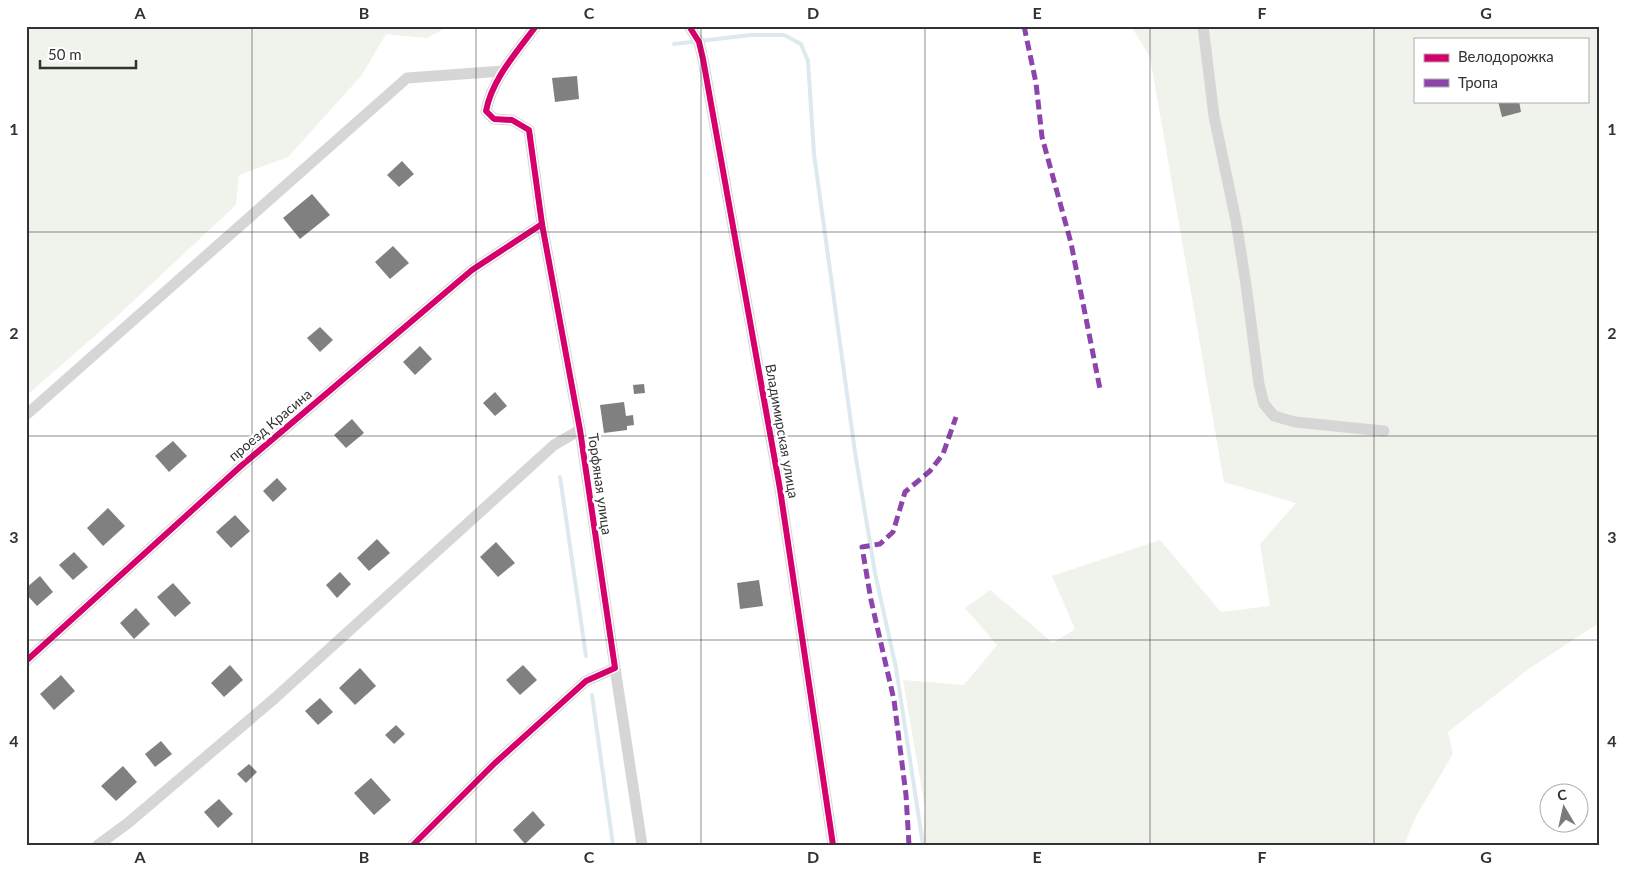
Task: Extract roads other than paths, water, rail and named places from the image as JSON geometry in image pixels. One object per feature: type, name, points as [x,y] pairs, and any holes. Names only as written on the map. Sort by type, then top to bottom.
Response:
[{"type":"street","points":[[26,415],[407,78],[503,71],[536,26]]},
{"type":"street","name":"Владимирская улица","points":[[689,26],[699,42],[703,59],[780,489],[833,845]]},
{"type":"street","points":[[1203,26],[1214,116],[1236,221],[1259,384],[1264,404],[1274,416],[1295,422],[1384,431]]},
{"type":"street","name":"Торфяная улица","points":[[503,71],[487,102],[486,112],[494,119],[512,120],[529,130],[542,224],[580,430],[642,845]]},
{"type":"street","name":"проезд Красина","points":[[26,661],[240,466],[472,270],[542,224]]},
{"type":"street","points":[[98,845],[128,823],[275,698],[554,445],[580,430]]},
{"type":"street","points":[[413,845],[495,763],[586,681],[615,668]]},
{"type":"waterway","points":[[674,44],[751,35],[784,35],[801,44],[808,61],[814,154],[855,452],[875,573],[896,668],[923,845]]},
{"type":"waterway","points":[[560,477],[586,656]]},
{"type":"waterway","points":[[592,695],[613,845]]}]
